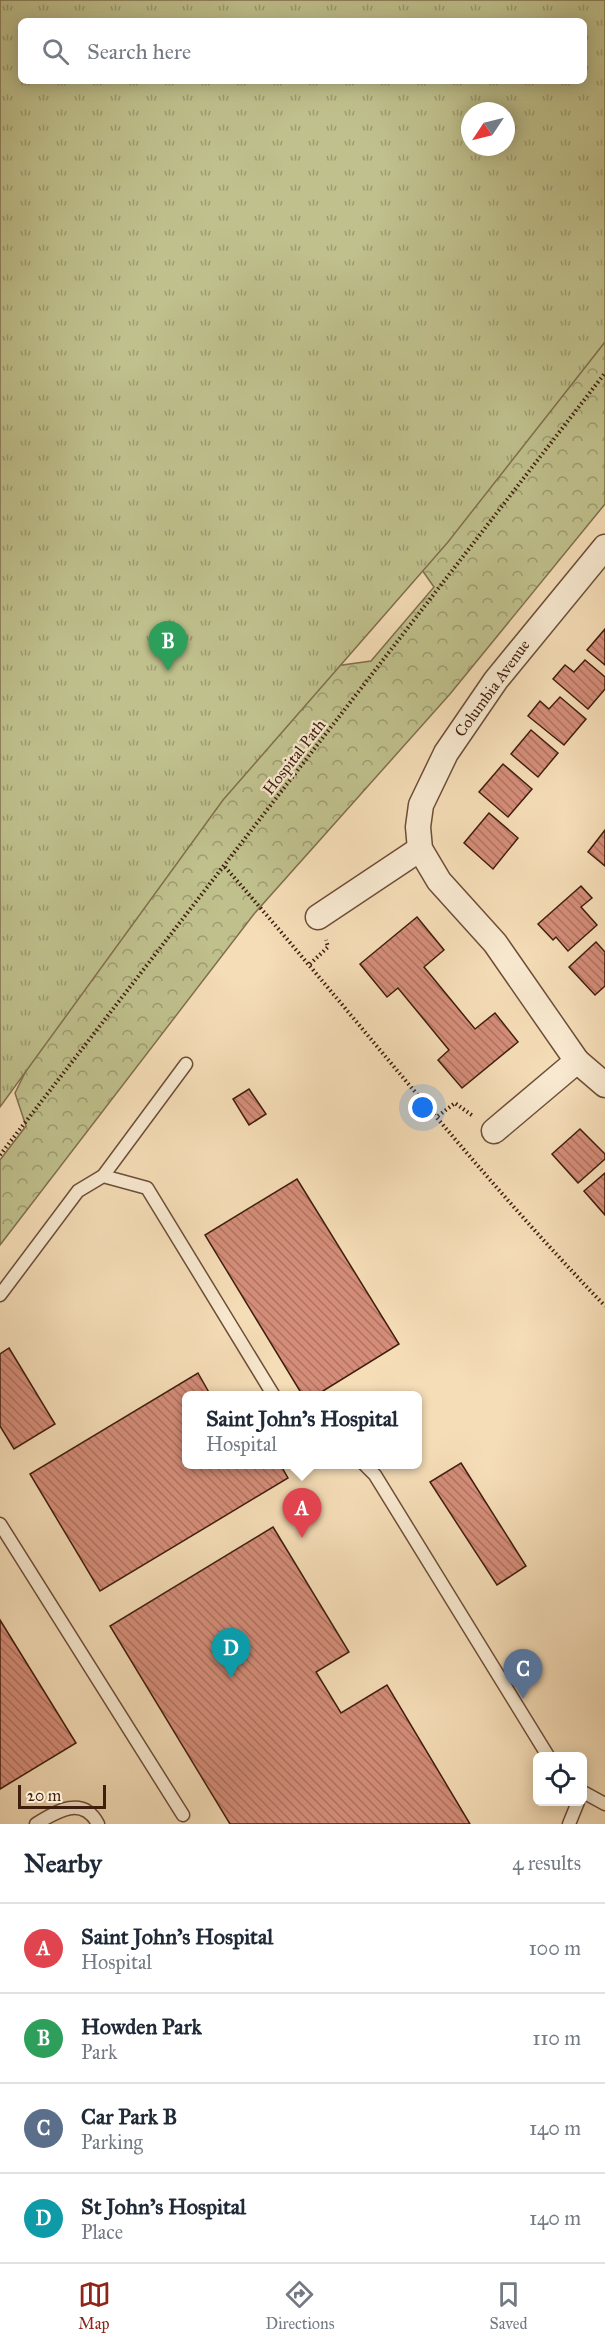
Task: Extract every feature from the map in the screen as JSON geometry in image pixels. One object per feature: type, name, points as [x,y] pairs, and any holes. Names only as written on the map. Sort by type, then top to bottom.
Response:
[{"type":"street","name":"Columbia Avenue","points":[[605,547],[496,680],[446,753],[421,805],[418,827],[420,849],[439,881],[495,943],[578,1061],[605,1085]]},
{"type":"street","points":[[318,917],[420,849]]},
{"type":"street","points":[[494,1131],[578,1061]]},
{"type":"lane","points":[[0,1295],[78,1191],[103,1176],[186,1064]]},
{"type":"lane","points":[[103,1176],[147,1188],[272,1391]]},
{"type":"lane","points":[[369,1469],[375,1475],[546,1752]]},
{"type":"lane","points":[[0,1524],[183,1815]]},
{"type":"lane","points":[[587,1794],[605,1804]]},
{"type":"lane","points":[[36,1824],[69,1806],[82,1808],[98,1824]]},
{"type":"lane","points":[[569,1824],[576,1806]]},
{"type":"path","name":"Hospital Path","points":[[0,1155],[605,373]]},
{"type":"path","points":[[225,867],[438,1116],[536,1235],[605,1306]]},
{"type":"path","points":[[438,1116],[455,1103],[494,1131]]},
{"type":"green space","points":[[0,0],[605,0],[605,342],[448,542],[223,800],[0,1107]]},
{"type":"green space","points":[[605,289],[605,504],[450,694],[254,914],[0,1245],[0,1160],[26,1126],[15,1093],[87,947],[285,673],[371,661],[434,587],[398,536]]},
{"type":"building","points":[[605,629],[605,665],[587,650]]},
{"type":"building","points":[[585,660],[605,677],[605,689],[588,709],[553,679],[565,665],[574,672]]},
{"type":"building","points":[[560,697],[586,719],[564,745],[528,716],[540,701],[549,709]]},
{"type":"building","points":[[531,730],[558,753],[538,777],[511,754]]},
{"type":"building","points":[[503,764],[532,789],[508,817],[479,792]]},
{"type":"building","points":[[489,813],[518,838],[493,869],[464,843]]},
{"type":"building","points":[[605,830],[605,866],[588,852]]},
{"type":"building","points":[[581,886],[592,898],[581,907],[597,925],[568,951],[556,937],[553,940],[538,924]]},
{"type":"building","points":[[417,917],[444,950],[424,967],[475,1029],[495,1013],[518,1042],[462,1088],[438,1060],[449,1050],[398,988],[387,997],[360,964]]},
{"type":"building","points":[[596,942],[605,952],[605,986],[595,995],[569,967]]},
{"type":"building","points":[[249,1089],[266,1114],[249,1125],[233,1099]]},
{"type":"building","points":[[580,1129],[605,1154],[605,1159],[578,1183],[552,1154]]},
{"type":"building","points":[[605,1173],[605,1215],[584,1191]]},
{"type":"building","points":[[297,1179],[399,1344],[323,1391],[300,1391],[205,1235]]},
{"type":"building","points":[[9,1348],[55,1424],[14,1449],[0,1426],[0,1354]]},
{"type":"building","points":[[198,1373],[208,1391],[182,1391],[182,1469],[283,1469],[288,1478],[100,1591],[30,1474]]},
{"type":"building","points":[[461,1463],[526,1566],[497,1585],[430,1482]]},
{"type":"building","points":[[273,1527],[349,1652],[316,1672],[341,1713],[387,1685],[470,1824],[230,1824],[110,1626]]},
{"type":"building","points":[[0,1620],[76,1743],[0,1789]]},
{"type":"place","name":"Howden Park","points":[[168,671]]},
{"type":"place","name":"Saint John's Hospital","points":[[302,1538]]},
{"type":"place","name":"St John's Hospital","points":[[231,1678]]},
{"type":"place","name":"Car Park B","points":[[523,1699]]}]
